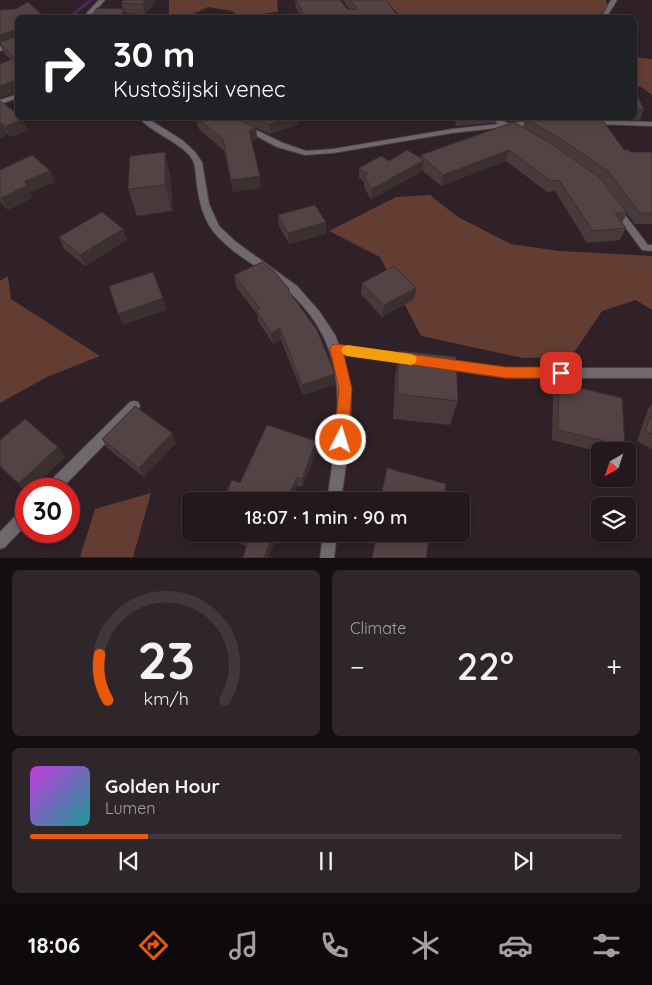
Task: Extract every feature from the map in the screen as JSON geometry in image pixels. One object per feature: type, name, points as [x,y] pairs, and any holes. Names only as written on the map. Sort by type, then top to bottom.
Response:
[{"type":"street","points":[[88,15],[102,0]]},
{"type":"street","points":[[0,48],[15,45]]},
{"type":"street","points":[[146,120],[176,140],[197,160],[202,196],[207,213],[220,234],[293,289],[322,322],[336,349],[346,389],[335,492]]},
{"type":"street","points":[[497,120],[522,135]]},
{"type":"street","points":[[582,122],[652,124]]},
{"type":"street","points":[[238,124],[280,145],[305,153],[333,151],[452,131],[544,123]]},
{"type":"street","points":[[610,202],[645,248],[652,248]]},
{"type":"street","points":[[336,349],[506,373],[652,373]]},
{"type":"street","points":[[63,478],[134,406]]},
{"type":"street","points":[[0,542],[15,527]]},
{"type":"street","points":[[327,558],[329,542]]},
{"type":"lane","points":[[605,15],[614,0]]},
{"type":"lane","points":[[0,102],[15,97]]},
{"type":"shaded area","points":[[169,0],[277,0],[278,12],[237,15],[232,11],[208,7],[193,15],[169,15]]},
{"type":"shaded area","points":[[385,0],[606,0],[609,11],[596,15],[399,15]]},
{"type":"shaded area","points":[[637,57],[652,59],[652,95],[637,86]]},
{"type":"shaded area","points":[[430,195],[458,217],[511,244],[559,251],[652,256],[652,310],[636,300],[602,311],[571,357],[523,358],[421,336],[380,257],[329,231],[396,197]]},
{"type":"shaded area","points":[[8,276],[11,299],[100,356],[47,377],[0,403],[0,281]]},
{"type":"shaded area","points":[[151,493],[133,557],[80,557],[95,509]]},
{"type":"building","points":[[124,0],[146,0],[143,4],[121,3]]},
{"type":"building","points":[[296,0],[340,0],[347,9],[356,10],[356,7],[350,0],[386,0],[397,15],[281,15],[303,13]]},
{"type":"building","points":[[28,2],[42,15],[15,15],[15,30],[0,35],[0,10],[16,9]]},
{"type":"building","points":[[97,8],[125,9],[121,15],[92,15]]},
{"type":"building","points":[[15,37],[15,81],[0,86],[0,64],[14,58],[0,42]]},
{"type":"building","points":[[637,96],[644,109],[637,109]]},
{"type":"building","points":[[0,101],[15,112],[15,120],[21,120],[5,127],[2,123],[0,124]]},
{"type":"building","points":[[199,120],[239,120],[256,128],[249,131],[260,176],[231,180],[223,139]]},
{"type":"building","points":[[260,120],[281,120],[270,124]]},
{"type":"building","points":[[528,120],[602,120],[624,150],[627,149],[630,152],[652,152],[652,213],[640,213],[608,171],[564,141]]},
{"type":"building","points":[[514,122],[556,147],[600,178],[627,213],[615,213],[626,228],[593,231],[559,180],[551,181],[509,150],[443,175],[421,155]]},
{"type":"building","points":[[407,150],[424,160],[372,189],[364,176],[368,174],[359,168],[381,156],[389,161]]},
{"type":"building","points":[[165,152],[165,185],[128,189],[130,156]]},
{"type":"building","points":[[32,155],[50,171],[25,181],[26,186],[1,198],[0,170]]},
{"type":"building","points":[[315,205],[326,222],[288,233],[278,215]]},
{"type":"building","points":[[102,212],[123,229],[80,255],[59,237]]},
{"type":"building","points":[[262,262],[274,271],[289,289],[317,330],[335,374],[302,385],[280,328],[271,333],[256,310],[260,308],[234,275]]},
{"type":"building","points":[[394,266],[416,288],[384,305],[362,283]]},
{"type":"building","points":[[153,272],[163,298],[118,314],[109,286]]},
{"type":"building","points":[[399,351],[456,357],[458,401],[397,394]]},
{"type":"building","points":[[559,383],[622,398],[625,442],[608,442],[558,430]]},
{"type":"building","points":[[135,406],[172,433],[139,468],[102,439]]},
{"type":"building","points":[[652,412],[652,434],[645,431]]},
{"type":"building","points":[[25,419],[58,447],[24,478],[15,479],[0,466],[0,440]]},
{"type":"building","points":[[267,425],[316,441],[302,479],[297,477],[290,492],[226,492],[232,480],[240,483]]},
{"type":"building","points":[[387,468],[446,484],[445,492],[382,492]]},
{"type":"building","points":[[247,542],[270,542],[264,558],[243,558]]},
{"type":"building","points":[[375,542],[429,542],[426,558],[372,558]]},
{"type":"waterway","points":[[72,15],[91,0]]},
{"type":"slow traffic","points":[[347,350],[411,359]]},
{"type":"route","points":[[341,440],[346,389],[341,362],[336,349],[506,373],[561,373]]}]
